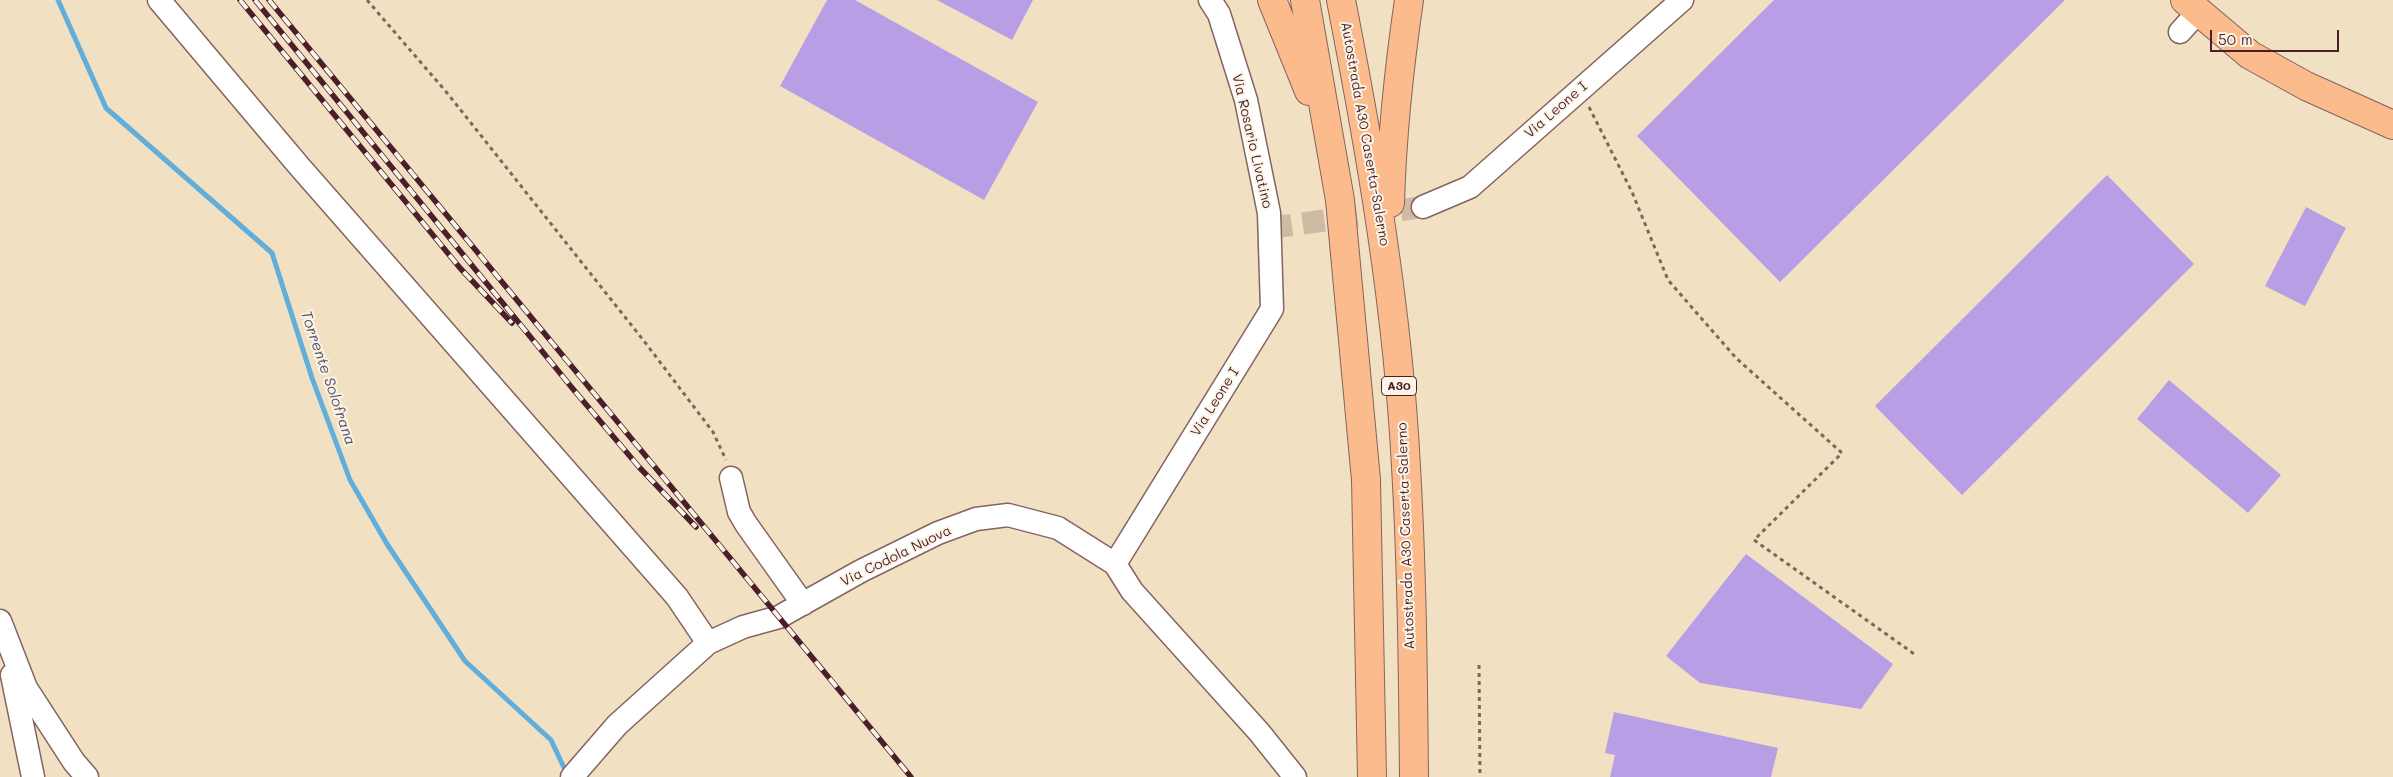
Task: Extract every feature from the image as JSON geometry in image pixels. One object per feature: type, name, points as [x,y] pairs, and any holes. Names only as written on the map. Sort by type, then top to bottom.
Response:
[{"type":"main road","points":[[1272,0],[1306,82],[1340,200]]},
{"type":"main road","points":[[1306,0],[1340,200],[1366,480],[1372,777]]},
{"type":"main road","name":"Autostrada A30 Caserta-Salerno","points":[[1341,0],[1360,96],[1388,267],[1406,466],[1414,777]]},
{"type":"main road","points":[[1388,267],[1391,153],[1400,61],[1409,0]]},
{"type":"main road","points":[[2192,6],[2250,55],[2306,86],[2393,125]]},
{"type":"street","points":[[159,0],[306,174],[677,597],[708,643]]},
{"type":"street","name":"Via Rosario Livatino","points":[[1210,0],[1219,14],[1246,100],[1269,213],[1270,228]]},
{"type":"street","name":"Via Leone I","points":[[1423,207],[1470,187],[1682,0]]},
{"type":"street","points":[[2180,32],[2192,6]]},
{"type":"street","name":"Via Leone I","points":[[1115,564],[1272,309],[1270,228]]},
{"type":"street","points":[[730,478],[739,512],[803,604]]},
{"type":"street","name":"Via Codola Nuova","points":[[572,777],[618,725],[708,643],[743,626],[778,617],[861,571],[938,533],[976,519],[1008,515],[1058,528],[1115,564],[1132,591],[1259,732],[1295,777]]},
{"type":"street","points":[[1,623],[26,688],[74,762],[87,777]]},
{"type":"street","points":[[1,623],[33,777]]},
{"type":"path","points":[[367,0],[448,94],[644,341],[713,432],[724,452],[730,478]]},
{"type":"path","points":[[1579,90],[1632,192],[1668,280],[1736,358],[1842,453],[1754,540],[1917,656]]},
{"type":"path","points":[[1479,665],[1480,777]]},
{"type":"building","points":[[827,0],[855,0],[1038,102],[984,200],[780,86]]},
{"type":"building","points":[[937,0],[1033,0],[1012,40]]},
{"type":"building","points":[[1774,0],[2065,0],[1780,282],[1637,136]]},
{"type":"building","points":[[2107,175],[2194,264],[1962,495],[1875,406]]},
{"type":"building","points":[[2306,207],[2346,228],[2305,306],[2265,286]]},
{"type":"building","points":[[2169,380],[2281,475],[2248,513],[2137,419]]},
{"type":"building","points":[[1746,554],[1893,664],[1861,709],[1700,683],[1666,656]]},
{"type":"building","points":[[1614,712],[1778,748],[1771,777],[1610,777],[1615,755],[1605,753]]},
{"type":"waterway","name":"Torrente Solofrana","points":[[58,0],[106,108],[272,253],[312,378],[350,480],[387,544],[465,661],[551,740],[567,774]]},
{"type":"tunnel","points":[[1270,228],[1423,207]]},
{"type":"railway","points":[[240,0],[460,268],[512,323]]},
{"type":"railway","points":[[255,0],[573,389],[639,467],[696,527]]},
{"type":"railway","points":[[269,0],[911,777]]}]
